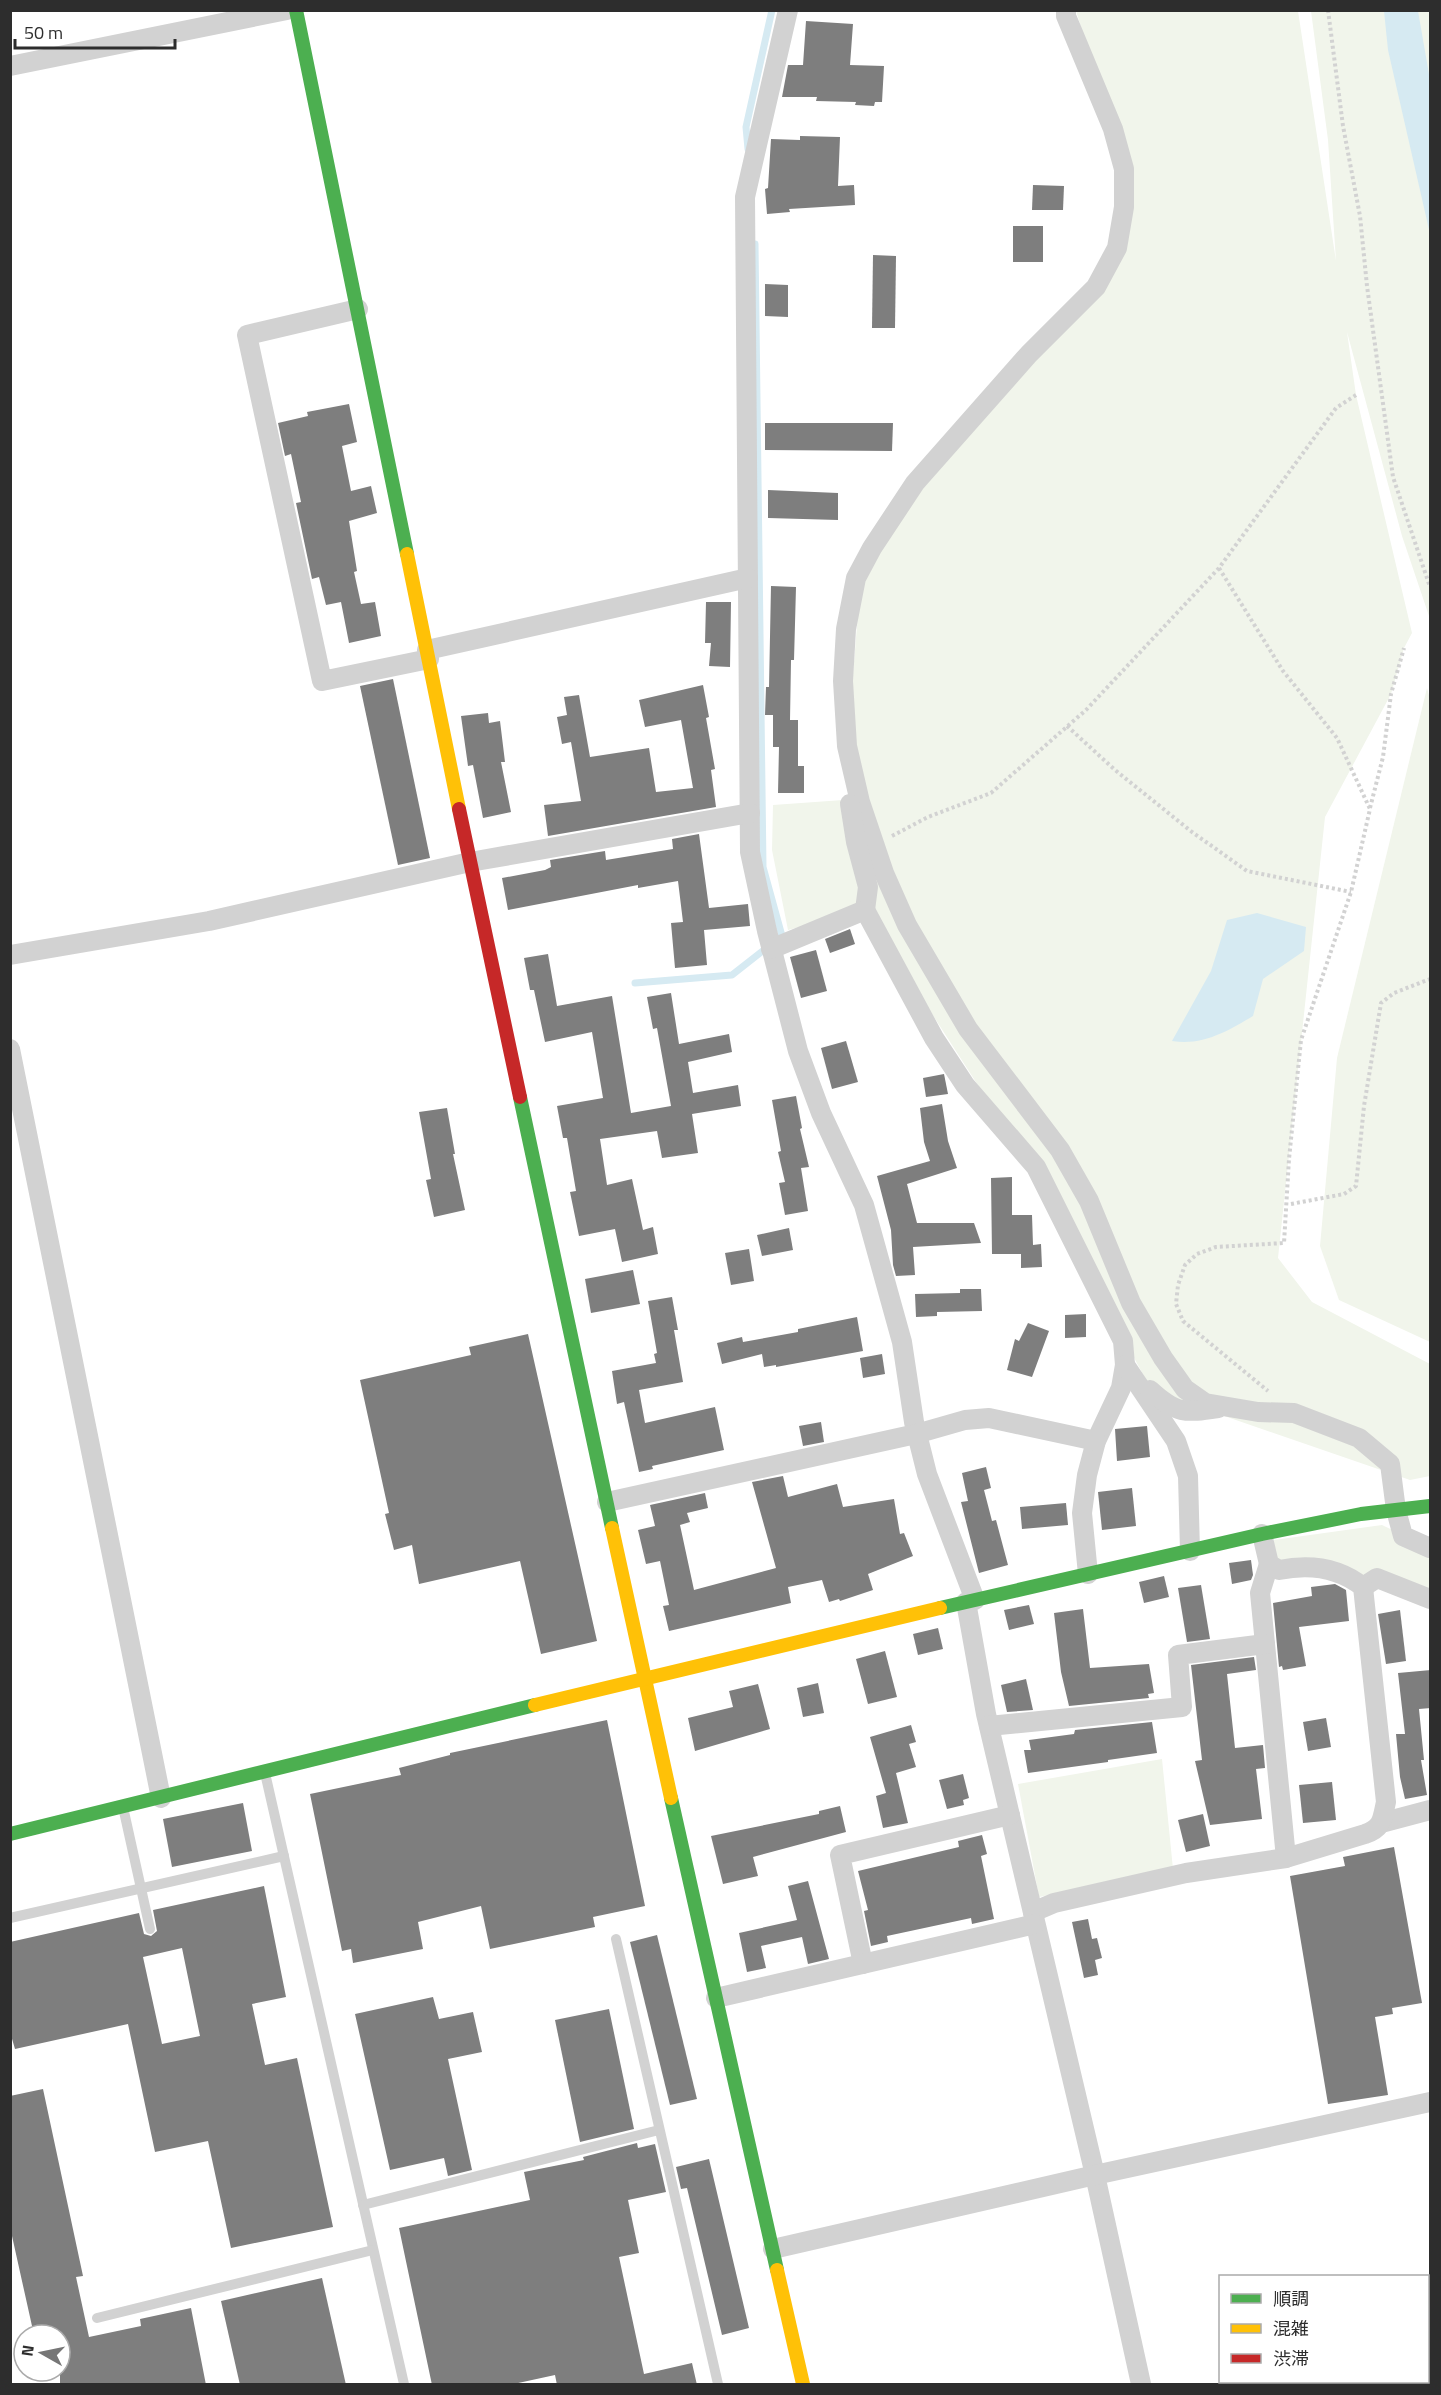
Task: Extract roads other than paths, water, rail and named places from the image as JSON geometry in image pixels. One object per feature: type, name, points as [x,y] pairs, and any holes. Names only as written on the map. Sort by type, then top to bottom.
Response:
[{"type":"street","points":[[10,66],[286,10]]},
{"type":"street","points":[[296,10],[470,862],[644,1678],[803,2385]]},
{"type":"street","points":[[788,10],[746,197],[750,852],[771,949],[798,1051],[821,1113],[864,1205],[902,1342],[916,1434],[927,1474],[970,1601],[989,1726],[1095,2175],[1141,2385]]},
{"type":"street","points":[[1066,10],[1066,16],[1113,129],[1124,169],[1124,207],[1117,248],[1096,287],[1029,354],[915,483],[872,548],[856,578],[846,629],[843,681],[852,815],[856,842],[868,886],[865,910],[934,1038],[964,1085],[1036,1167],[1123,1341],[1125,1365],[1121,1388],[1096,1441],[1082,1513],[1088,1574]]},
{"type":"street","points":[[358,309],[247,335],[322,681],[748,578]]},
{"type":"street","points":[[847,746],[860,802],[880,863],[907,925],[968,1029],[1060,1150],[1089,1201],[1131,1303],[1163,1358],[1185,1389],[1205,1402],[1258,1412],[1294,1413],[1359,1438],[1390,1464],[1396,1509],[1403,1536],[1431,1548]]},
{"type":"street","points":[[10,955],[209,921],[470,862],[750,813]]},
{"type":"street","points":[[771,949],[865,910]]},
{"type":"street","points":[[10,1049],[161,1798]]},
{"type":"street","points":[[1125,1365],[1168,1406],[1190,1412],[1228,1407]]},
{"type":"street","points":[[1125,1365],[1176,1441],[1188,1476],[1190,1551]]},
{"type":"street","points":[[607,1502],[916,1434],[965,1420],[990,1418],[1096,1441]]},
{"type":"street","points":[[10,1834],[644,1678],[970,1601],[1262,1534],[1361,1514],[1431,1506]]},
{"type":"street","points":[[1262,1534],[1269,1564],[1260,1593],[1286,1858]]},
{"type":"street","points":[[716,1998],[863,1964],[1034,1918],[1054,1904],[1186,1874],[1286,1858],[1376,1830],[1381,1823],[1386,1802],[1363,1587],[1350,1577],[1318,1567],[1298,1566],[1279,1570],[1269,1564]]},
{"type":"street","points":[[1363,1587],[1377,1578],[1431,1599]]},
{"type":"street","points":[[989,1726],[1182,1707],[1178,1655],[1265,1644]]},
{"type":"street","points":[[1381,1823],[1431,1810]]},
{"type":"street","points":[[863,1964],[840,1855],[1010,1815]]},
{"type":"street","points":[[772,2249],[1095,2175],[1431,2102]]},
{"type":"lane","points":[[265,1772],[404,2385]]},
{"type":"lane","points":[[123,1807],[150,1929]]},
{"type":"lane","points":[[10,1918],[284,1856]]},
{"type":"lane","points":[[616,1940],[718,2385]]},
{"type":"lane","points":[[363,2205],[659,2130]]},
{"type":"lane","points":[[97,2318],[373,2250]]},
{"type":"waterway","points":[[748,149],[746,127],[772,10]]},
{"type":"waterway","points":[[755,244],[763,867],[782,936],[778,939]]},
{"type":"waterway","points":[[635,983],[732,975],[769,946]]}]
